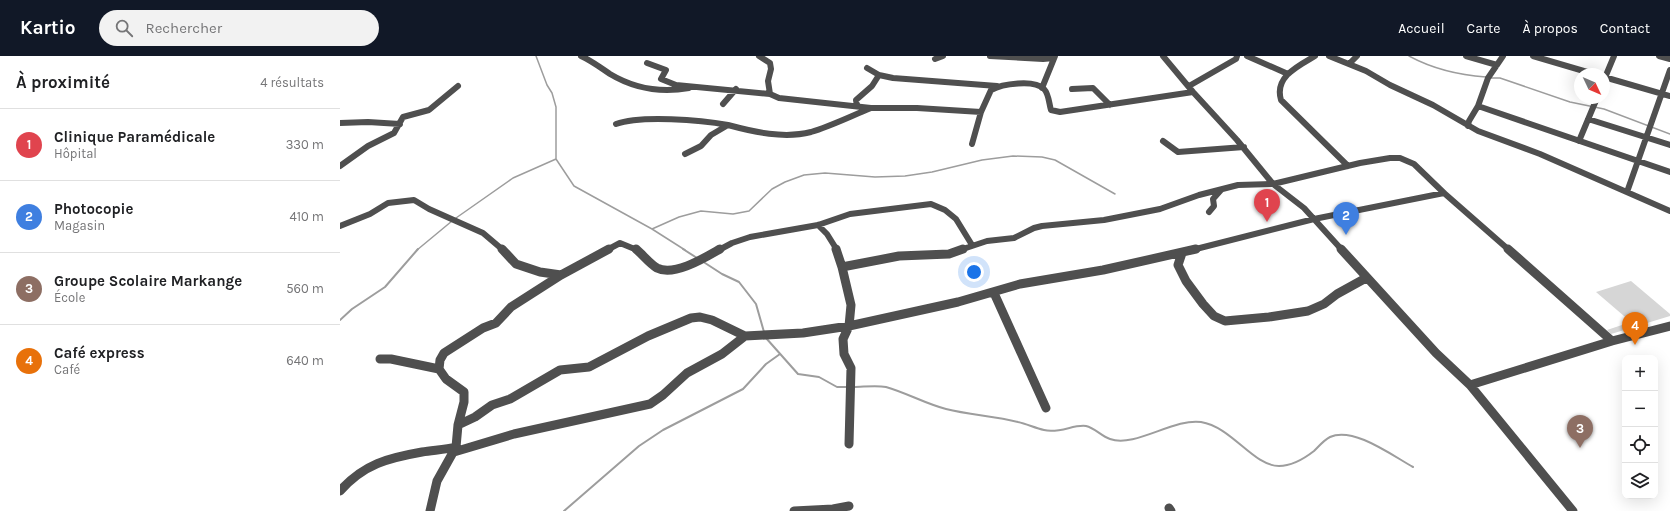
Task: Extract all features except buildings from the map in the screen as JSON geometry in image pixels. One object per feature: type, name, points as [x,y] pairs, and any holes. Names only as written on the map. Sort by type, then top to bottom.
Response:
[{"type":"street","points":[[581,56],[626,83],[652,91],[672,92],[698,86]]},
{"type":"street","points":[[759,56],[770,63],[771,68],[768,82],[770,94]]},
{"type":"street","points":[[935,59],[943,56]]},
{"type":"street","points":[[990,56],[1042,59],[1055,57]]},
{"type":"street","points":[[1163,56],[1244,147],[1273,184],[1304,208],[1366,278],[1436,352],[1470,385],[1573,511]]},
{"type":"street","points":[[867,68],[879,75],[893,78],[997,86],[1010,84],[1032,84],[1045,90],[1051,110],[1054,112],[1060,112],[1110,105],[1191,89],[1236,59],[1238,56]]},
{"type":"street","points":[[1246,56],[1288,74]]},
{"type":"street","points":[[1316,56],[1288,74],[1282,81],[1278,92],[1281,100],[1348,166]]},
{"type":"street","points":[[1329,56],[1349,64],[1433,105],[1468,126],[1498,139],[1540,154],[1670,211]]},
{"type":"street","points":[[1349,64],[1357,56]]},
{"type":"street","points":[[1466,56],[1496,65]]},
{"type":"street","points":[[1468,126],[1468,121],[1478,106],[1488,78],[1504,56]]},
{"type":"street","points":[[1533,56],[1574,68]]},
{"type":"street","points":[[1557,63],[1560,56]]},
{"type":"street","points":[[1609,68],[1614,56]]},
{"type":"street","points":[[1659,56],[1670,59]]},
{"type":"street","points":[[1042,88],[1055,57]]},
{"type":"street","points":[[647,63],[666,70],[661,78],[670,83],[736,89],[770,94],[776,97],[791,100],[871,108],[917,108],[981,112]]},
{"type":"street","points":[[1627,192],[1640,162],[1660,93],[1669,74]]},
{"type":"street","points":[[857,106],[856,100],[876,83],[879,75]]},
{"type":"street","points":[[1610,80],[1670,96]]},
{"type":"street","points":[[340,166],[368,146],[394,133],[403,117],[431,108],[458,86]]},
{"type":"street","points":[[972,144],[981,112],[989,92],[997,86]]},
{"type":"street","points":[[1072,89],[1093,88],[1110,105]]},
{"type":"street","points":[[723,104],[736,89]]},
{"type":"street","points":[[1579,141],[1594,104]]},
{"type":"street","points":[[1478,106],[1670,172]]},
{"type":"street","points":[[616,124],[640,119],[696,120],[778,134],[798,134],[818,129],[871,108]]},
{"type":"street","points":[[1588,119],[1670,145]]},
{"type":"street","points":[[340,123],[368,122],[400,124]]},
{"type":"street","points":[[685,154],[701,146],[711,135],[728,125]]},
{"type":"street","points":[[1163,141],[1178,152],[1244,147]]},
{"type":"street","points":[[842,267],[899,256],[949,254],[959,252],[972,245],[987,241],[1014,238],[1034,228],[1042,226],[1096,222],[1153,211],[1200,195],[1247,184],[1273,184],[1348,166],[1390,158],[1407,160],[1414,164],[1444,193],[1612,341]]},
{"type":"street","points":[[1209,212],[1214,206],[1213,199],[1221,190]]},
{"type":"street","points":[[340,491],[350,478],[376,462],[417,453],[448,449],[455,450],[514,434],[650,404],[664,396],[684,375],[699,365],[718,356],[737,340],[745,336],[803,333],[849,326],[994,293],[1020,284],[1103,270],[1182,253],[1314,220],[1444,193]]},
{"type":"street","points":[[340,226],[370,214],[388,202],[414,200],[429,209],[483,233],[516,264],[540,272],[561,275]]},
{"type":"street","points":[[430,511],[437,481],[441,471],[455,450],[458,425],[464,402],[464,392],[446,380],[439,369],[440,360],[444,353],[483,328],[496,323],[511,307],[561,275],[620,243],[635,248],[657,268],[668,271],[694,263],[739,240],[761,234],[818,224],[850,214],[931,204],[940,206],[948,212],[966,231],[972,245]]},
{"type":"street","points":[[818,224],[831,241],[837,252],[851,305],[849,326],[843,339],[844,354],[851,368],[849,444]]},
{"type":"street","points":[[1182,253],[1178,264],[1186,280],[1214,316],[1225,321],[1269,317],[1308,311],[1324,304],[1337,294],[1366,278]]},
{"type":"street","points":[[994,293],[1046,408]]},
{"type":"street","points":[[458,425],[474,417],[492,404],[510,399],[560,370],[589,367],[648,336],[691,318],[700,317],[712,320],[745,336]]},
{"type":"street","points":[[1470,385],[1612,341],[1670,326]]},
{"type":"street","points":[[380,359],[391,359],[439,369]]},
{"type":"street","points":[[794,511],[833,509],[849,506]]},
{"type":"shaded area","points":[[1631,281],[1670,314],[1670,316],[1611,334],[1607,330],[1631,322],[1596,292]]},
{"type":"waterway","points":[[536,56],[547,85],[552,93],[556,107],[556,159]]},
{"type":"waterway","points":[[1409,56],[1418,61],[1446,71],[1486,77]]},
{"type":"waterway","points":[[1491,78],[1500,78],[1570,102],[1604,109],[1670,134]]},
{"type":"waterway","points":[[652,229],[679,217],[701,211],[733,214],[749,211],[772,189],[785,182],[804,175],[825,173],[875,177],[905,176],[932,172],[982,160],[1013,156],[1042,157],[1055,160],[1115,194]]},
{"type":"waterway","points":[[456,218],[513,178],[556,159]]},
{"type":"waterway","points":[[556,159],[574,186],[652,229]]},
{"type":"waterway","points":[[417,250],[452,221]]},
{"type":"waterway","points":[[652,229],[685,250]]},
{"type":"waterway","points":[[683,249],[697,258]]},
{"type":"waterway","points":[[340,320],[352,309],[385,287],[417,250]]},
{"type":"waterway","points":[[702,261],[722,274],[739,282],[756,304],[764,332]]},
{"type":"waterway","points":[[766,338],[798,374],[819,377],[837,387],[847,387]]},
{"type":"waterway","points":[[564,511],[639,446],[663,430],[743,389],[766,364],[780,354]]},
{"type":"waterway","points":[[853,387],[886,387],[946,409],[1009,420],[1044,430],[1055,431],[1076,426],[1086,426],[1092,428],[1107,438],[1120,441],[1143,437],[1179,424],[1201,422],[1212,425],[1223,431],[1260,460],[1279,466],[1288,465],[1302,459],[1330,437],[1339,435],[1350,436],[1373,444],[1413,467]]},
{"type":"place","name":"Clinique Paramédicale","points":[[1267,222]]},
{"type":"place","name":"Photocopie","points":[[1346,235]]},
{"type":"place","name":"Café express","points":[[1635,345]]},
{"type":"place","name":"Groupe Scolaire Markange","points":[[1580,448]]}]
